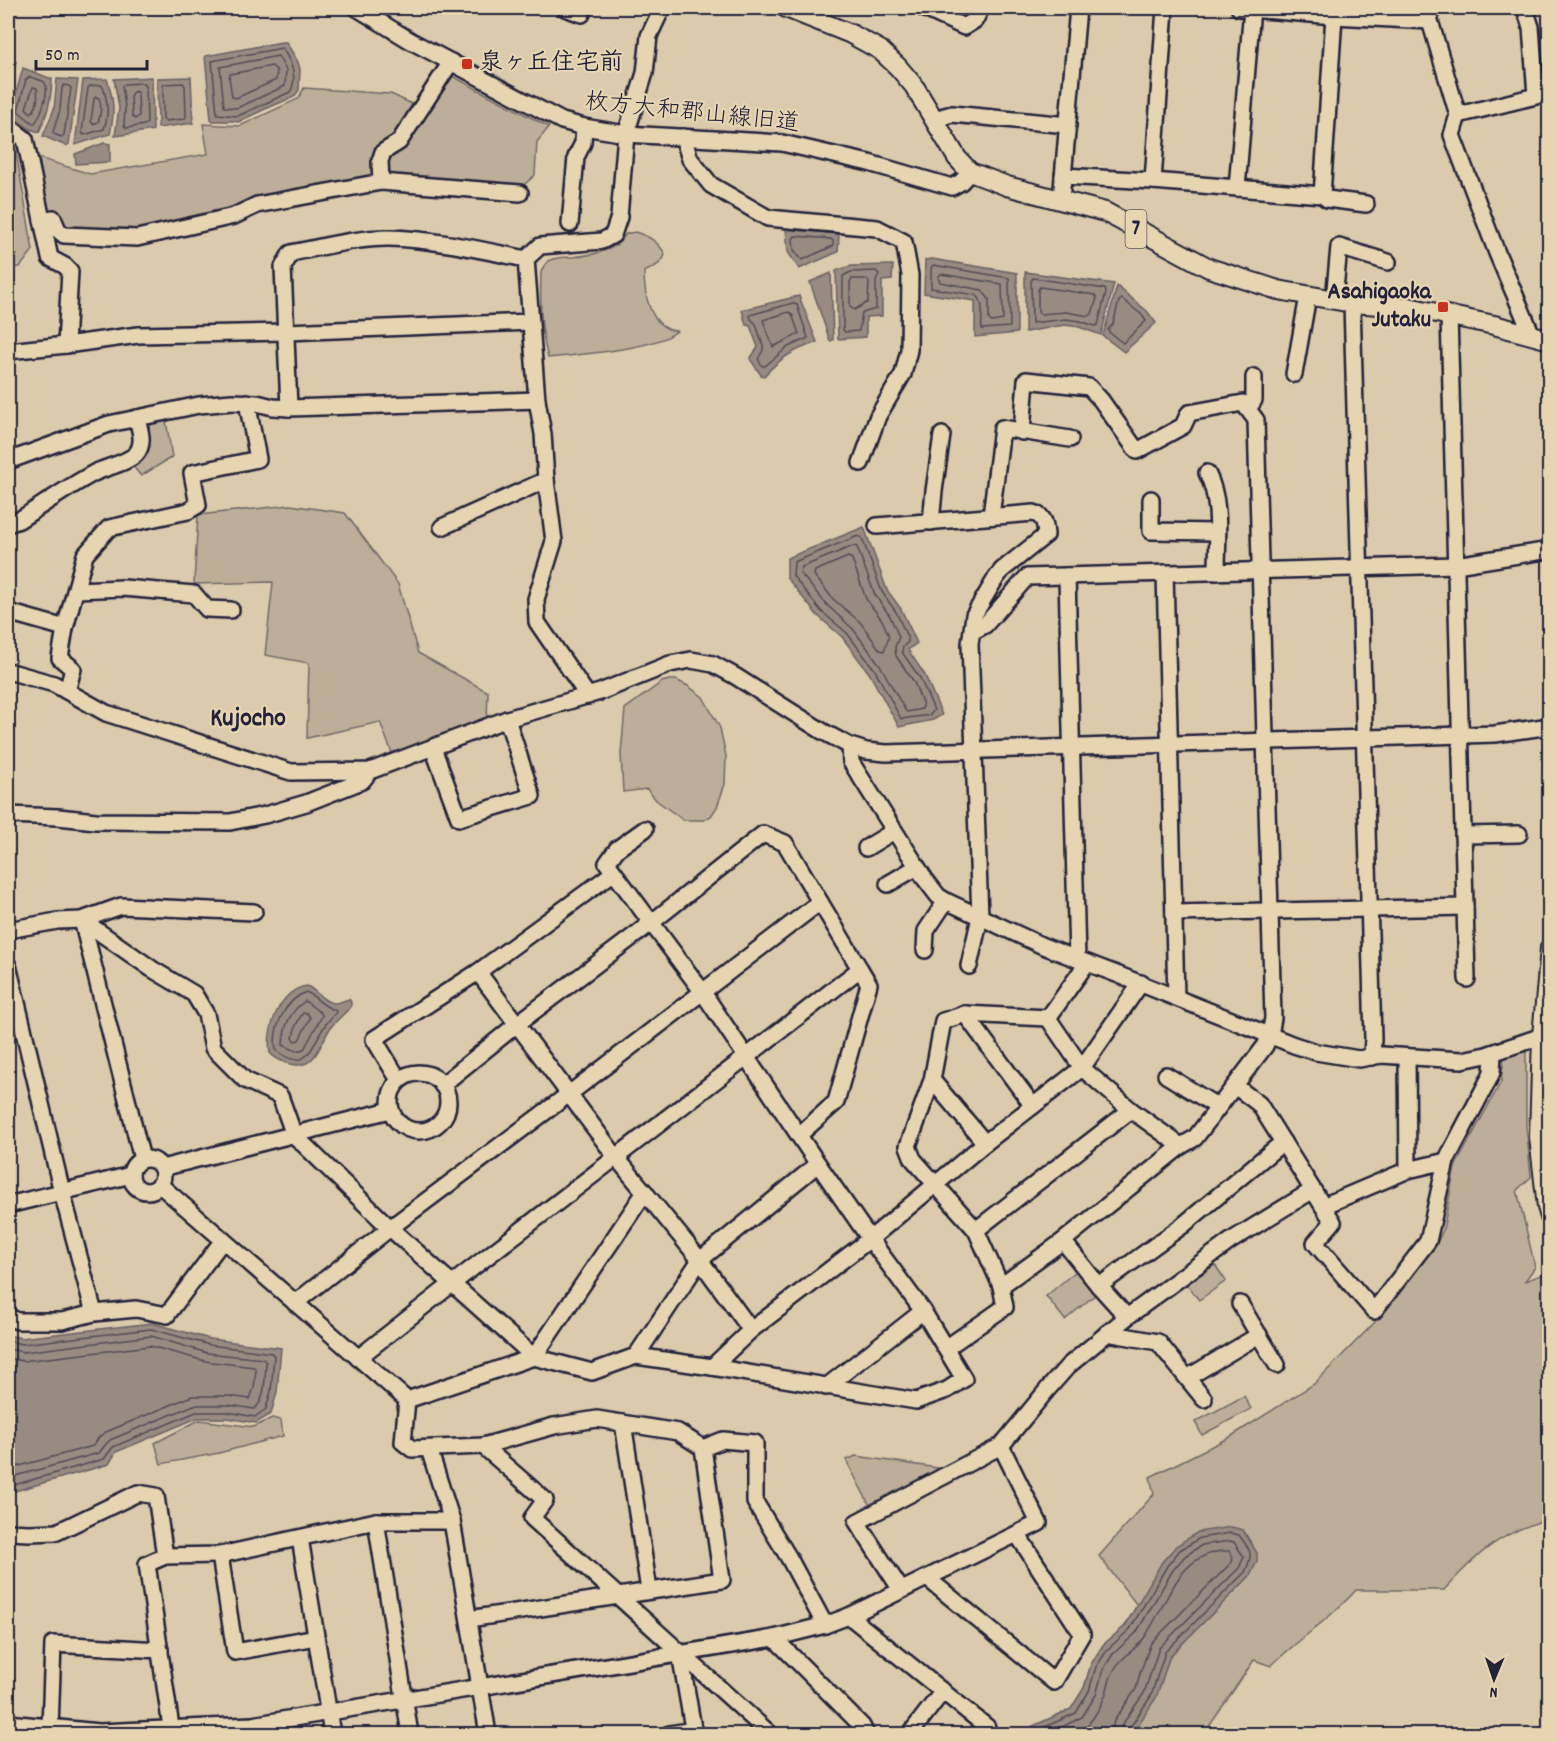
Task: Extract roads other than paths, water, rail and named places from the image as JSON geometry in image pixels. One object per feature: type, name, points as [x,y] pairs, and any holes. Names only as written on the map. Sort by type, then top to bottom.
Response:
[{"type":"main road","points":[[786,8],[851,34],[880,50],[914,86],[957,158],[970,172]]},
{"type":"main road","name":"7","points":[[970,172],[1007,186],[1105,212],[1209,268],[1278,290],[1343,302],[1408,307],[1541,338]]},
{"type":"main road","points":[[1550,948],[1539,1137],[1550,1217]]},
{"type":"street","name":"枚方大和郡山線旧道","points":[[358,8],[411,41],[562,121],[584,128],[626,134],[782,143],[869,163],[952,187],[961,182],[970,172]]},
{"type":"street","points":[[565,8],[582,14]]},
{"type":"street","points":[[526,259],[540,246],[602,241],[613,235],[619,217],[626,134],[645,73],[649,36],[662,8]]},
{"type":"street","points":[[923,8],[964,27],[975,20],[981,8]]},
{"type":"street","points":[[1061,200],[1078,8]]},
{"type":"street","points":[[1153,181],[1165,8]]},
{"type":"street","points":[[1237,188],[1248,8],[1334,16],[1429,14],[1458,115],[1452,135],[1497,253],[1541,338]]},
{"type":"street","points":[[1458,115],[1536,96],[1531,27],[1525,8]]},
{"type":"street","points":[[1322,195],[1334,16]]},
{"type":"street","points":[[381,183],[380,161],[383,152],[399,142],[451,62]]},
{"type":"street","points":[[934,119],[952,114],[1068,125]]},
{"type":"street","points":[[8,126],[25,139],[50,258],[70,271],[66,345]]},
{"type":"street","points":[[570,224],[576,157],[583,143],[584,128]]},
{"type":"street","points":[[683,137],[690,159],[711,185],[768,218],[877,228],[904,242],[910,275],[909,350],[903,374],[878,416],[861,463]]},
{"type":"street","points":[[1063,176],[1322,195],[1327,199],[1366,204]]},
{"type":"street","points":[[42,220],[53,218],[58,230],[64,235],[137,238],[234,216],[257,205],[381,183],[520,193]]},
{"type":"street","points":[[289,408],[283,267],[291,253],[356,241],[387,238],[437,242],[526,259]]},
{"type":"street","points":[[1372,1057],[1359,568],[1339,247],[1388,262]]},
{"type":"street","points":[[526,259],[537,400],[543,434],[554,540],[536,598],[537,622],[588,696]]},
{"type":"street","points":[[1294,374],[1308,296]]},
{"type":"street","points":[[1449,315],[1467,979]]},
{"type":"street","points":[[8,351],[138,335],[287,332],[530,322]]},
{"type":"street","points":[[1248,409],[1254,400],[1254,377]]},
{"type":"street","points":[[1001,1286],[1063,1241],[1181,1146],[1196,1138],[1265,1046],[1274,1018],[1256,420],[1243,403],[1189,413],[1183,426],[1137,451],[1089,387],[1026,380],[1022,432]]},
{"type":"street","points":[[8,461],[109,424],[199,405],[247,402],[289,408],[537,400]]},
{"type":"street","points":[[67,691],[73,669],[60,658],[65,628],[85,555],[109,528],[188,511],[198,504],[192,473],[258,459],[247,402]]},
{"type":"street","points":[[8,524],[19,520],[96,472],[136,454],[141,441],[137,418]]},
{"type":"street","points":[[991,516],[1002,428],[1070,439]]},
{"type":"street","points":[[931,522],[933,491],[942,435]]},
{"type":"street","points":[[1207,473],[1213,484],[1216,501],[1217,572]]},
{"type":"street","points":[[442,527],[546,480]]},
{"type":"street","points":[[1151,499],[1151,531],[1217,532]]},
{"type":"street","points":[[877,526],[1034,513],[1040,515],[1045,521],[1046,535],[1002,570],[974,615],[970,644],[980,917],[969,966]]},
{"type":"street","points":[[972,632],[985,625],[1028,577],[1456,565],[1550,550]]},
{"type":"street","points":[[1165,573],[1176,997]]},
{"type":"street","points":[[1048,1018],[1082,961],[1067,576]]},
{"type":"street","points":[[76,590],[123,588],[194,594],[207,609],[231,610]]},
{"type":"street","points":[[8,612],[65,628]]},
{"type":"street","points":[[8,671],[54,684],[106,713],[291,772],[370,771],[507,720],[588,696],[670,664],[691,660],[713,664],[850,746],[866,751],[886,753],[1460,735],[1515,732],[1550,726]]},
{"type":"street","points":[[433,748],[459,818],[532,796],[507,720]]},
{"type":"street","points":[[850,746],[851,762],[917,867],[938,896],[1043,946],[1294,1045],[1338,1057],[1359,1059],[1381,1055],[1462,1060],[1546,1036]]},
{"type":"street","points":[[8,815],[96,821],[230,822],[265,815],[306,802],[362,781],[370,771]]},
{"type":"street","points":[[82,920],[152,969],[194,994],[206,1014],[213,1048],[245,1080],[280,1096],[294,1135],[390,1228],[534,1357],[592,1372],[636,1356],[916,1401],[946,1390],[964,1379],[923,1311],[818,1164],[702,991],[607,863],[617,849],[645,829]]},
{"type":"street","points":[[866,848],[894,831]]},
{"type":"street","points":[[442,1085],[517,1024],[651,923],[763,834],[785,843],[870,984],[836,1102],[799,1136]]},
{"type":"street","points":[[1463,835],[1519,834]]},
{"type":"street","points":[[888,884],[917,867]]},
{"type":"street","points":[[399,1080],[374,1039],[478,972],[613,873]]},
{"type":"street","points":[[925,950],[927,931],[946,901]]},
{"type":"street","points":[[295,1303],[390,1228],[820,902]]},
{"type":"street","points":[[8,930],[57,921],[82,920],[121,906],[254,912]]},
{"type":"street","points":[[1173,913],[1465,907]]},
{"type":"street","points":[[82,920],[142,1159]]},
{"type":"street","points":[[8,965],[11,1000],[94,1313]]},
{"type":"street","points":[[358,1358],[860,969]]},
{"type":"street","points":[[478,972],[616,1157],[700,1260],[750,1330]]},
{"type":"street","points":[[712,1367],[750,1330],[870,1239],[985,1143],[1082,1068],[1141,983]]},
{"type":"street","points":[[946,1348],[1005,1307],[1001,1286],[976,1230],[914,1159],[908,1146],[932,1080],[943,1021],[965,1014],[1048,1018]]},
{"type":"street","points":[[965,1014],[1033,1106]]},
{"type":"street","points":[[1048,1018],[1082,1068],[1131,1110],[1181,1146]]},
{"type":"street","points":[[1235,1086],[1259,1104],[1333,1222],[1315,1243],[1374,1311],[1428,1241],[1446,1161],[1489,1079],[1492,1072],[1493,1053]]},
{"type":"street","points":[[1407,1057],[1408,1170]]},
{"type":"street","points":[[417,1072],[426,1074],[435,1078],[442,1085],[447,1094],[448,1104],[439,1122],[430,1128],[420,1131],[410,1130],[401,1125],[390,1110],[393,1088],[407,1075],[417,1072]]},
{"type":"street","points":[[1166,1075],[1218,1107]]},
{"type":"street","points":[[932,1080],[985,1143]]},
{"type":"street","points":[[162,1168],[390,1110]]},
{"type":"street","points":[[976,1230],[1131,1110]]},
{"type":"street","points":[[1099,1286],[1182,1226],[1283,1142]]},
{"type":"street","points":[[142,1159],[155,1161],[162,1168],[160,1185],[150,1190],[135,1185],[131,1175],[135,1165],[142,1159]]},
{"type":"street","points":[[1323,1206],[1408,1170],[1446,1161]]},
{"type":"street","points":[[636,1356],[700,1260],[818,1164]]},
{"type":"street","points":[[8,1205],[131,1175]]},
{"type":"street","points":[[160,1185],[407,1400]]},
{"type":"street","points":[[901,1590],[857,1522],[1001,1446],[1068,1366],[1126,1317],[1232,1240],[1313,1190]]},
{"type":"street","points":[[407,1400],[534,1357],[645,1192]]},
{"type":"street","points":[[8,1316],[17,1322],[62,1321],[94,1313],[136,1309],[166,1315],[223,1240]]},
{"type":"street","points":[[1063,1241],[1126,1317]]},
{"type":"street","points":[[1240,1304],[1277,1365]]},
{"type":"street","points":[[826,1387],[923,1311]]},
{"type":"street","points":[[1107,1333],[1158,1342],[1204,1399]]},
{"type":"street","points":[[1187,1378],[1259,1335]]},
{"type":"street","points":[[407,1400],[403,1442],[412,1449],[483,1446],[554,1426],[597,1419],[678,1432],[703,1448],[722,1580],[470,1618]]},
{"type":"street","points":[[622,1423],[648,1590]]},
{"type":"street","points":[[703,1448],[723,1440],[755,1443],[755,1502],[789,1558],[825,1625]]},
{"type":"street","points":[[483,1446],[545,1500],[532,1518],[770,1734]]},
{"type":"street","points":[[8,1723],[99,1733],[253,1730],[328,1712],[774,1638],[825,1625],[849,1616],[1039,1523],[1001,1446]]},
{"type":"street","points":[[429,1449],[452,1521],[488,1734]]},
{"type":"street","points":[[8,1532],[57,1532],[138,1493],[156,1496],[165,1556]]},
{"type":"street","points":[[172,1731],[147,1564],[165,1556],[220,1555],[375,1521],[452,1521]]},
{"type":"street","points":[[375,1521],[410,1734]]},
{"type":"street","points":[[927,1578],[1054,1682],[1082,1634],[1017,1534]]},
{"type":"street","points":[[300,1538],[332,1734]]},
{"type":"street","points":[[220,1555],[235,1652],[316,1637]]},
{"type":"street","points":[[849,1616],[987,1727]]},
{"type":"street","points":[[774,1638],[862,1726],[866,1734]]},
{"type":"street","points":[[50,1728],[53,1644],[160,1650]]},
{"type":"street","points":[[669,1734],[694,1732],[680,1653]]},
{"type":"street","points":[[910,1734],[943,1691]]},
{"type":"water","points":[[286,42],[300,69],[299,90],[294,97],[238,122],[213,121],[205,56]]},
{"type":"water","points":[[8,59],[16,62],[8,94]]},
{"type":"water","points":[[23,68],[52,79],[51,94],[39,132],[30,129],[10,115]]},
{"type":"water","points":[[152,77],[153,130],[115,136],[119,108],[114,79]]},
{"type":"water","points":[[191,77],[193,123],[158,128],[157,78]]},
{"type":"water","points":[[57,79],[78,80],[69,144],[66,146],[43,136],[54,109]]},
{"type":"water","points":[[107,79],[113,106],[110,134],[75,145],[83,80]]},
{"type":"water","points":[[104,143],[110,144],[110,162],[76,164],[75,154]]},
{"type":"water","points":[[786,229],[839,234],[838,252],[799,269],[788,252]]},
{"type":"water","points":[[932,259],[1017,273],[1017,333],[975,337],[975,301],[924,293],[925,260]]},
{"type":"water","points":[[893,265],[892,280],[882,281],[882,316],[866,317],[866,337],[838,339],[836,271],[850,266]]},
{"type":"water","points":[[1025,272],[1114,284],[1101,335],[1079,327],[1065,325],[1025,332]]},
{"type":"water","points":[[831,273],[833,340],[830,341],[810,282]]},
{"type":"water","points":[[1117,286],[1147,311],[1156,323],[1124,352],[1103,336]]},
{"type":"water","points":[[799,296],[817,342],[788,355],[764,376],[761,375],[750,359],[758,347],[750,326],[746,325],[742,310]]},
{"type":"water","points":[[864,527],[887,590],[901,609],[917,643],[908,650],[925,675],[942,715],[933,720],[899,727],[869,673],[842,637],[817,615],[787,578],[787,558]]},
{"type":"water","points":[[307,986],[330,1002],[336,1003],[349,999],[351,1007],[331,1027],[311,1060],[299,1065],[290,1064],[277,1059],[270,1053],[270,1033],[276,1012],[282,1003],[297,989]]},
{"type":"water","points":[[152,1323],[210,1339],[281,1348],[277,1392],[271,1414],[256,1423],[228,1418],[197,1418],[116,1452],[109,1464],[15,1491],[8,1491],[8,1335],[21,1338]]},
{"type":"water","points":[[1231,1527],[1243,1530],[1257,1553],[1257,1561],[1250,1576],[1170,1656],[1156,1698],[1132,1734],[1028,1734],[1033,1726],[1071,1709],[1084,1688],[1091,1664],[1103,1645],[1125,1626],[1162,1562],[1176,1546],[1198,1532]]},
{"type":"place","name":"泉ヶ丘住宅前","points":[[467,64]]},
{"type":"place","name":"Asahigaoka Jutaku","points":[[1443,307]]},
{"type":"district","name":"Kujocho","points":[[248,719]]}]
